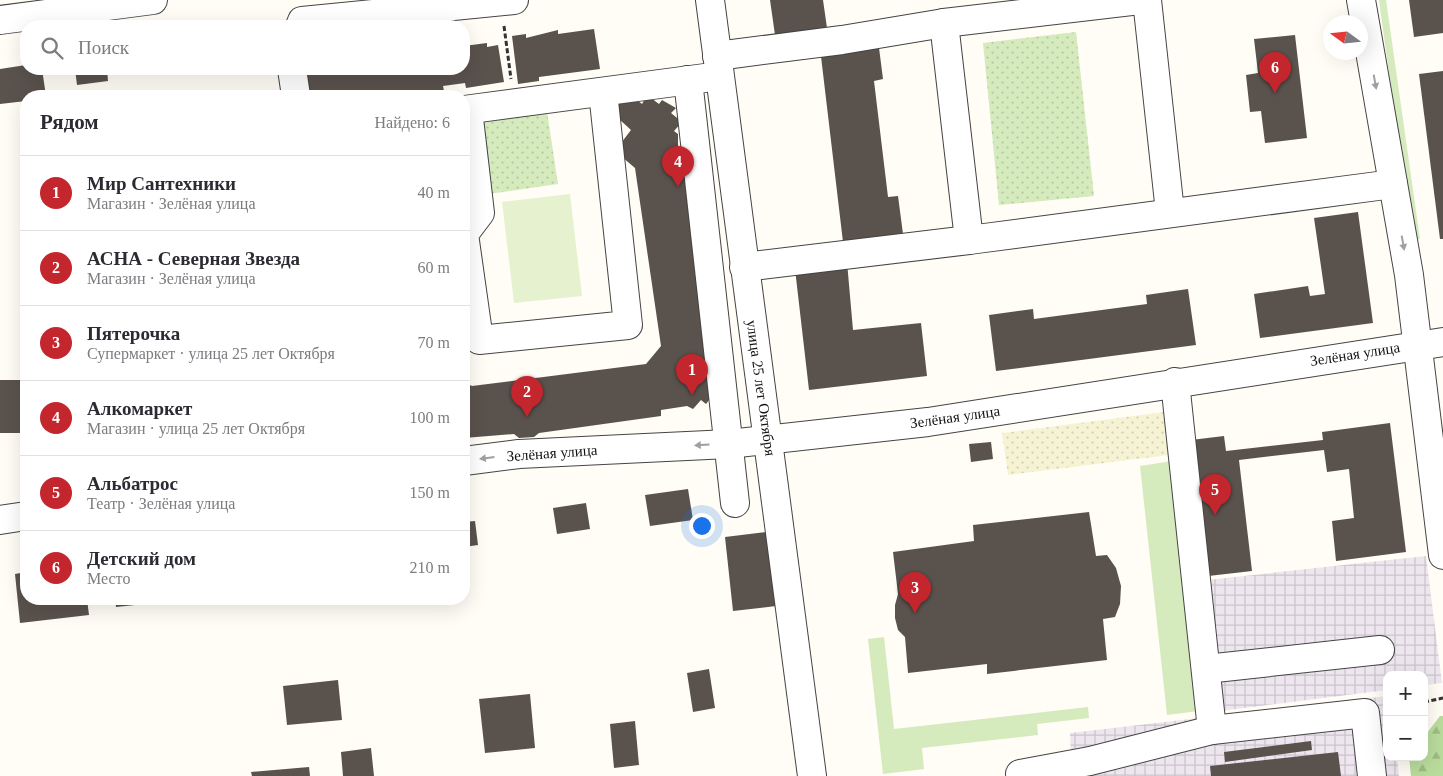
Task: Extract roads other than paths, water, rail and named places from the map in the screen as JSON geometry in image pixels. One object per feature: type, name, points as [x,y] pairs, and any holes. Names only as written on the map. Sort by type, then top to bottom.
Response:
[{"type":"street","points":[[0,20],[153,0]]},
{"type":"street","name":"улица 25 лет Октября","points":[[710,0],[812,776]]},
{"type":"street","points":[[470,110],[688,80],[718,66],[842,40],[944,23],[1140,0]]},
{"type":"street","points":[[1147,0],[1170,212]]},
{"type":"street","points":[[1361,0],[1409,275],[1416,345],[1443,548]]},
{"type":"street","points":[[312,20],[507,1]]},
{"type":"street","points":[[944,23],[969,240]]},
{"type":"street","points":[[293,75],[295,90]]},
{"type":"street","points":[[688,80],[735,503]]},
{"type":"street","points":[[470,276],[479,340],[628,325],[603,92]]},
{"type":"street","points":[[470,139],[480,213],[470,226]]},
{"type":"street","points":[[744,267],[969,240],[1393,184]]},
{"type":"street","name":"Зелёная улица","points":[[470,460],[519,454],[729,444],[768,438],[928,422],[1175,382],[1443,342]]},
{"type":"street","points":[[1175,382],[1212,730]]},
{"type":"street","points":[[0,520],[20,517]]},
{"type":"street","points":[[1206,669],[1380,650]]},
{"type":"street","points":[[1013,775],[1090,769],[1212,730],[1365,713],[1372,776]]},
{"type":"place","name":"Детский дом","points":[[1275,93]]},
{"type":"place","name":"Алкомаркет","points":[[678,187]]},
{"type":"place","name":"Мир Сантехники","points":[[692,395]]},
{"type":"place","name":"АСНА - Северная Звезда","points":[[527,417]]},
{"type":"place","name":"Альбатрос","points":[[1215,515]]},
{"type":"place","name":"Пятерочка","points":[[915,613]]}]
